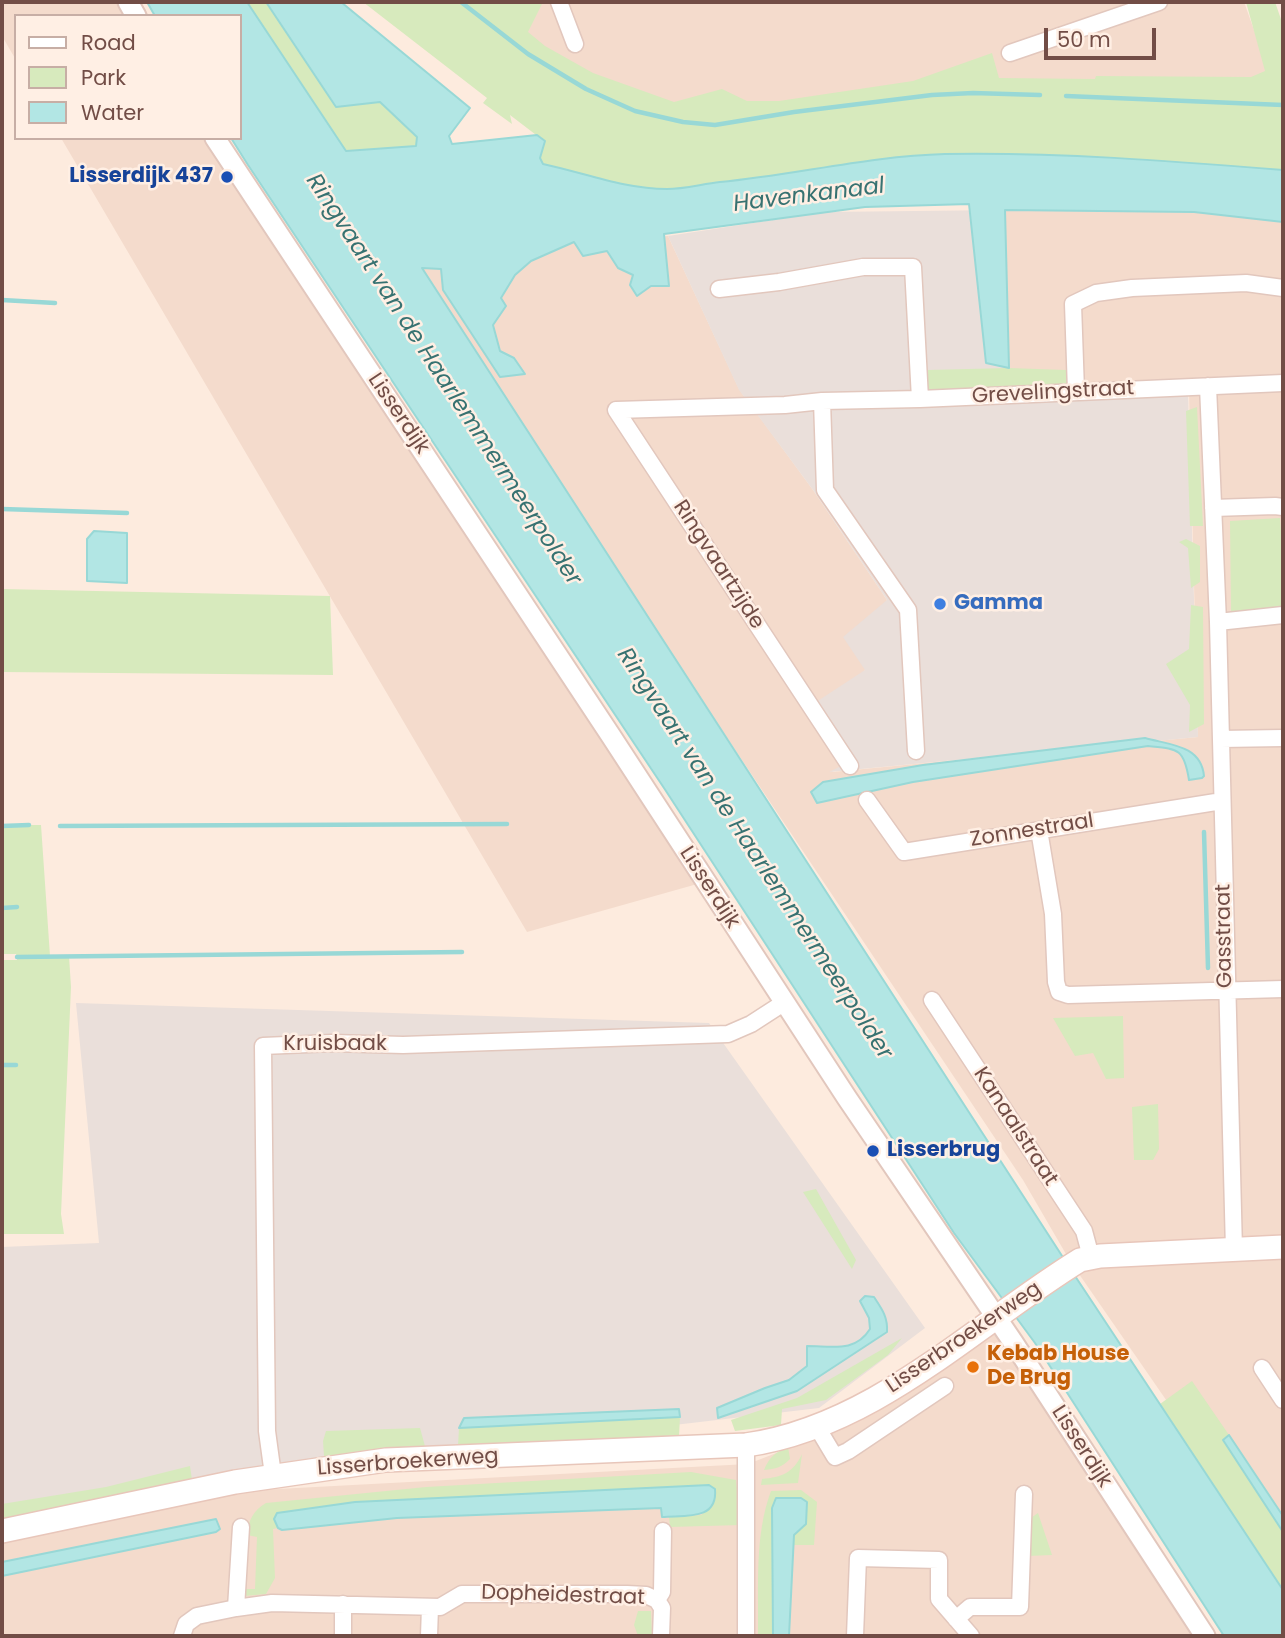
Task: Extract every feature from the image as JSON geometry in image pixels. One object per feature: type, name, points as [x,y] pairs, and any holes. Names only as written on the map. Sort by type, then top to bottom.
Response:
[{"type":"main road","points":[[1081,1261],[1283,1247]]},
{"type":"main road","name":"Lisserbroekerweg","points":[[2,1531],[273,1475],[386,1460],[746,1445],[772,1441],[817,1427],[863,1406],[1081,1261]]},
{"type":"street","points":[[559,2],[575,44]]},
{"type":"street","points":[[1010,53],[1159,2]]},
{"type":"street","name":"Lisserdijk","points":[[216,140],[923,1212],[1002,1312],[1205,1636]]},
{"type":"street","points":[[719,289],[779,282],[863,267],[913,267],[920,399]]},
{"type":"street","points":[[1076,391],[1073,304],[1096,293],[1132,288],[1246,283],[1283,288]]},
{"type":"street","name":"Grevelingstraat","points":[[671,409],[1283,383]]},
{"type":"street","name":"Gasstraat","points":[[1208,386],[1218,622],[1234,1250]]},
{"type":"street","points":[[822,401],[825,489],[908,610],[916,751]]},
{"type":"street","name":"Ringvaartzijde","points":[[671,409],[616,410],[850,766]]},
{"type":"street","points":[[1213,508],[1283,507]]},
{"type":"street","points":[[1218,622],[1283,615]]},
{"type":"street","points":[[1221,738],[1283,738]]},
{"type":"street","name":"Zonnestraal","points":[[867,800],[904,852],[1222,801]]},
{"type":"street","points":[[1038,830],[1053,914],[1056,982],[1059,992],[1068,995],[1283,989]]},
{"type":"street","name":"Kanaalstraat","points":[[932,1000],[1084,1231],[1081,1261]]},
{"type":"street","name":"Kruisbaak","points":[[273,1475],[267,1431],[263,1046],[332,1043],[403,1045],[728,1034],[751,1024],[785,1002]]},
{"type":"street","points":[[1262,1368],[1283,1400]]},
{"type":"street","name":"Lisserbroekerweg","points":[[817,1427],[835,1457],[944,1386]]},
{"type":"street","points":[[746,1445],[746,1636]]},
{"type":"street","points":[[956,1619],[970,1606],[1020,1607],[1024,1494]]},
{"type":"street","points":[[236,1608],[240,1527]]},
{"type":"street","points":[[661,1636],[662,1608],[657,1600],[662,1592],[663,1531]]},
{"type":"street","points":[[855,1636],[858,1558],[939,1560],[939,1599],[971,1636]]},
{"type":"street","name":"Dopheidestraat","points":[[182,1636],[186,1624],[197,1616],[272,1604],[440,1607],[462,1594],[627,1594],[646,1595],[657,1600]]},
{"type":"street","points":[[343,1604],[343,1636]]},
{"type":"street","points":[[429,1636],[430,1606]]},
{"type":"shaded area","points":[[2,2],[141,2],[148,14],[14,14],[14,57],[2,36]]},
{"type":"shaded area","points":[[427,2],[1244,2],[1273,83],[654,149]]},
{"type":"shaded area","points":[[62,140],[228,140],[715,879],[527,932]]},
{"type":"shaded area","points":[[1283,208],[1283,1569],[1070,1261],[1023,1180],[402,252],[668,236],[739,389],[813,490],[887,600],[865,669],[847,763],[832,772],[1198,737],[1189,391],[1005,397],[1009,368],[1004,210]]},
{"type":"shaded area","points":[[1004,210],[1009,368],[1003,399],[1188,392],[1198,737],[829,772],[847,763],[810,706],[865,670],[843,637],[887,600],[813,490],[739,390],[668,236],[825,212]]},
{"type":"shaded area","points":[[76,1003],[709,1023],[925,1328],[819,1408],[223,1478],[2,1525],[2,1247],[99,1243]]},
{"type":"shaded area","points":[[992,1319],[1200,1636],[2,1636],[2,1543],[240,1491],[748,1464],[820,1436]]},
{"type":"green space","points":[[247,2],[266,2],[336,106],[380,102],[417,137],[416,146],[345,151]]},
{"type":"green space","points":[[363,2],[543,2],[528,32],[545,46],[593,73],[674,102],[722,89],[747,101],[779,101],[913,81],[992,53],[999,78],[1251,77],[1265,71],[1246,2],[1275,2],[1283,25],[1283,170],[1072,156],[945,154],[888,158],[680,188],[635,186],[543,164],[540,158],[544,141],[510,115],[512,124],[483,103],[487,98]]},
{"type":"green space","points":[[927,370],[1066,370],[1067,386],[923,390]]},
{"type":"green space","points":[[1197,407],[1203,526],[1190,526],[1186,411]]},
{"type":"green space","points":[[1280,518],[1283,607],[1231,613],[1230,521]]},
{"type":"green space","points":[[1186,539],[1200,546],[1200,582],[1191,588],[1188,548],[1179,542]]},
{"type":"green space","points":[[2,589],[330,596],[333,675],[2,672]]},
{"type":"green space","points":[[1191,605],[1203,607],[1204,724],[1189,732],[1190,705],[1166,664],[1189,649]]},
{"type":"green space","points":[[2,825],[41,825],[50,956],[69,956],[71,987],[61,1214],[64,1234],[2,1234],[2,960],[17,960],[16,954],[2,954]]},
{"type":"green space","points":[[1123,1016],[1124,1078],[1106,1079],[1093,1053],[1075,1056],[1053,1018]]},
{"type":"green space","points":[[1158,1104],[1159,1149],[1153,1160],[1134,1160],[1132,1107]]},
{"type":"green space","points":[[816,1189],[856,1260],[852,1269],[803,1192]]},
{"type":"green space","points":[[902,1338],[888,1355],[826,1400],[782,1409],[781,1425],[735,1431],[731,1420],[797,1398]]},
{"type":"green space","points":[[1192,1381],[1229,1435],[1223,1440],[1283,1532],[1283,1590],[1160,1404]]},
{"type":"green space","points":[[680,1417],[679,1436],[458,1446],[459,1428]]},
{"type":"green space","points":[[420,1428],[426,1450],[324,1456],[323,1441],[326,1431]]},
{"type":"green space","points":[[788,1447],[790,1459],[778,1467],[764,1470],[773,1456]]},
{"type":"green space","points":[[802,1454],[798,1483],[761,1485],[762,1479],[791,1470]]},
{"type":"green space","points":[[190,1466],[192,1480],[2,1521],[2,1504],[106,1487]]},
{"type":"green space","points":[[691,1472],[736,1480],[741,1525],[670,1527],[669,1517],[701,1515],[713,1506],[275,1519],[278,1528],[273,1529],[275,1578],[266,1594],[244,1596],[244,1589],[255,1589],[257,1537],[247,1535],[250,1520],[266,1503],[426,1487]]},
{"type":"green space","points":[[801,1490],[817,1502],[814,1545],[793,1545],[794,1535],[776,1498],[772,1508],[773,1636],[758,1636],[758,1562],[762,1526],[771,1491]]},
{"type":"green space","points":[[1038,1513],[1052,1555],[1027,1556],[1028,1520]]},
{"type":"green space","points":[[638,1611],[651,1611],[652,1636],[638,1636],[634,1625]]},
{"type":"water","points":[[147,2],[247,2],[346,151],[416,146],[417,137],[380,102],[336,107],[266,2],[341,2],[470,108],[449,136],[452,144],[537,135],[545,141],[540,158],[543,164],[635,186],[680,188],[888,158],[945,154],[1072,156],[1283,170],[1283,222],[1194,212],[1005,210],[1009,368],[986,363],[969,204],[865,207],[664,234],[669,286],[651,286],[637,296],[630,285],[633,275],[618,268],[607,251],[583,256],[574,242],[531,261],[515,275],[501,298],[506,306],[493,325],[500,351],[514,358],[525,374],[500,377],[443,290],[441,269],[422,268],[1077,1279],[1283,1590],[1283,1636],[1224,1636],[1035,1343],[954,1233],[664,788],[248,165],[232,140],[242,140],[242,14],[154,14]]},
{"type":"water","points":[[94,531],[127,533],[127,583],[87,581],[87,539]]},
{"type":"water","points":[[1145,738],[1191,752],[1202,766],[1204,776],[1189,780],[1185,762],[1178,752],[1148,746],[913,782],[817,803],[811,792],[823,782],[923,765]]},
{"type":"water","points":[[865,1296],[874,1297],[880,1305],[887,1332],[797,1391],[718,1418],[717,1408],[789,1380],[807,1366],[807,1346],[850,1345],[864,1337],[870,1329],[869,1318],[860,1301]]},
{"type":"water","points":[[679,1409],[680,1417],[459,1428],[464,1418]]},
{"type":"water","points":[[1229,1435],[1283,1516],[1283,1532],[1223,1440]]},
{"type":"water","points":[[709,1485],[715,1489],[715,1499],[711,1507],[690,1516],[662,1517],[661,1508],[397,1518],[282,1530],[274,1519],[277,1513],[355,1502]]},
{"type":"water","points":[[776,1498],[801,1498],[807,1502],[806,1524],[794,1535],[789,1636],[773,1636],[772,1508]]},
{"type":"water","points":[[216,1519],[220,1529],[216,1532],[2,1576],[2,1562]]},
{"type":"waterway","points":[[461,2],[528,54],[586,89],[635,111],[683,122],[715,125],[932,95],[1040,95]]},
{"type":"waterway","points":[[1066,96],[1283,105]]},
{"type":"waterway","points":[[2,300],[55,303]]},
{"type":"waterway","points":[[2,509],[127,513]]},
{"type":"waterway","points":[[60,826],[507,824]]},
{"type":"waterway","points":[[2,826],[29,825]]},
{"type":"waterway","points":[[1204,832],[1208,968]]},
{"type":"waterway","points":[[2,908],[17,907]]},
{"type":"waterway","points":[[17,957],[462,952]]},
{"type":"waterway","points":[[2,1065],[16,1065]]},
{"type":"place","name":"Lisserdijk 437","points":[[227,177]]},
{"type":"place","name":"Gamma","points":[[940,604]]},
{"type":"place","name":"Lisserbrug","points":[[873,1151]]},
{"type":"place","name":"Kebab House De Brug","points":[[973,1367]]},
{"type":"water label","name":"Havenkanaal","points":[[809,196]]},
{"type":"water label","name":"Ringvaart van de Haarlemmermeerpolder","points":[[443,380]]},
{"type":"water label","name":"Ringvaart van de Haarlemmermeerpolder","points":[[754,854]]}]
